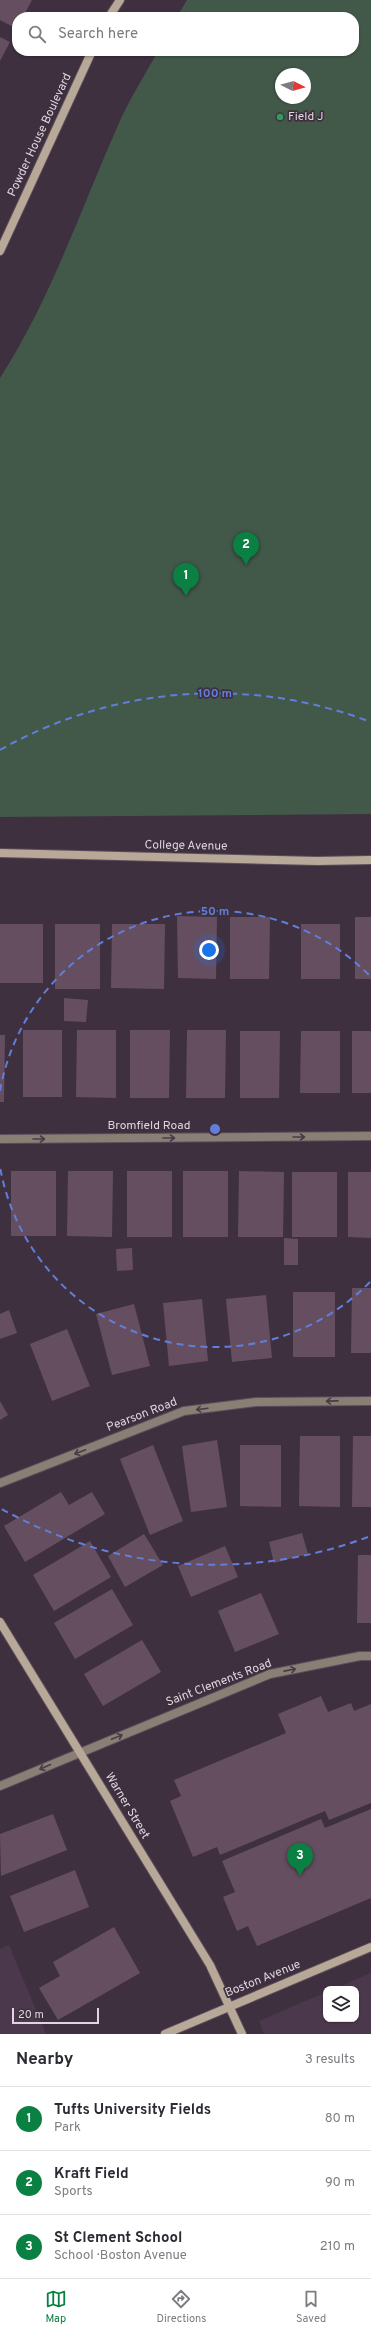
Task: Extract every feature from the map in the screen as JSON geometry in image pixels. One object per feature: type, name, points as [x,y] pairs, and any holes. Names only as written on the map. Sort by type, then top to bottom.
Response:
[{"type":"main road","points":[[112,12],[120,0]]},
{"type":"main road","name":"Powder House Boulevard","points":[[0,250],[90,56]]},
{"type":"main road","name":"College Avenue","points":[[0,853],[318,861],[371,860]]},
{"type":"main road","name":"Warner Street","points":[[0,1622],[81,1751],[210,1965],[242,2034]]},
{"type":"main road","name":"Boston Avenue","points":[[165,2034],[228,2006],[371,1947]]},
{"type":"street","name":"Bromfield Road","points":[[0,1139],[371,1136]]},
{"type":"street","name":"Pearson Road","points":[[0,1483],[184,1411],[256,1402],[371,1401]]},
{"type":"street","name":"Saint Clements Road","points":[[0,1786],[81,1751],[270,1674],[360,1656],[371,1656]]},
{"type":"shaded area","points":[[9,1945],[46,2034],[0,2034],[0,1949]]},
{"type":"shaded area","points":[[371,1973],[371,2034],[264,2034],[259,2021],[323,1993],[323,2022],[359,2022],[359,1986],[341,1986]]},
{"type":"green space","points":[[187,0],[371,0],[371,814],[0,817],[0,378],[35,317],[50,285],[123,114],[155,56],[359,56],[359,12],[180,12]]},
{"type":"building","points":[[0,0],[32,0],[26,12],[12,12],[12,26],[0,20]]},
{"type":"building","points":[[0,37],[10,42],[0,61]]},
{"type":"building","points":[[177,916],[217,917],[216,979],[178,978]]},
{"type":"building","points":[[230,917],[270,917],[269,979],[230,979]]},
{"type":"building","points":[[355,917],[371,917],[371,979],[355,979]]},
{"type":"building","points":[[0,924],[43,924],[43,983],[0,983]]},
{"type":"building","points":[[55,924],[100,924],[100,989],[55,989]]},
{"type":"building","points":[[112,924],[165,924],[164,989],[111,988]]},
{"type":"building","points":[[301,924],[340,924],[340,979],[301,979]]},
{"type":"building","points":[[64,998],[88,1000],[86,1022],[64,1021]]},
{"type":"building","points":[[23,1030],[62,1030],[62,1097],[23,1097]]},
{"type":"building","points":[[77,1030],[116,1030],[116,1098],[76,1097]]},
{"type":"building","points":[[130,1030],[170,1030],[169,1098],[130,1098]]},
{"type":"building","points":[[187,1030],[226,1030],[225,1098],[186,1098]]},
{"type":"building","points":[[240,1031],[280,1031],[279,1098],[240,1098]]},
{"type":"building","points":[[301,1031],[340,1031],[340,1093],[300,1093]]},
{"type":"building","points":[[352,1031],[371,1031],[371,1093],[352,1093]]},
{"type":"building","points":[[0,1035],[5,1035],[4,1102],[0,1102]]},
{"type":"building","points":[[11,1171],[56,1171],[56,1236],[11,1236]]},
{"type":"building","points":[[68,1171],[113,1171],[112,1237],[67,1236]]},
{"type":"building","points":[[127,1171],[172,1171],[172,1237],[127,1237]]},
{"type":"building","points":[[183,1171],[228,1171],[228,1237],[183,1237]]},
{"type":"building","points":[[239,1171],[284,1172],[283,1237],[238,1237]]},
{"type":"building","points":[[292,1172],[337,1172],[337,1237],[292,1237]]},
{"type":"building","points":[[348,1172],[371,1172],[371,1238],[348,1237]]},
{"type":"building","points":[[284,1238],[298,1239],[298,1265],[284,1265]]},
{"type":"building","points":[[132,1248],[133,1270],[117,1271],[116,1249]]},
{"type":"building","points":[[352,1288],[371,1288],[371,1353],[351,1353]]},
{"type":"building","points":[[293,1292],[335,1292],[335,1357],[293,1357]]},
{"type":"building","points":[[266,1295],[272,1358],[232,1362],[226,1299]]},
{"type":"building","points":[[202,1299],[208,1361],[169,1366],[163,1303]]},
{"type":"building","points":[[134,1304],[150,1366],[112,1375],[96,1314]]},
{"type":"building","points":[[9,1310],[17,1333],[0,1339],[0,1314]]},
{"type":"building","points":[[67,1329],[90,1386],[52,1401],[30,1344]]},
{"type":"building","points":[[0,1401],[8,1415],[0,1420]]},
{"type":"building","points":[[300,1436],[340,1436],[340,1507],[299,1506]]},
{"type":"building","points":[[353,1436],[371,1436],[371,1507],[352,1507]]},
{"type":"building","points":[[217,1440],[227,1507],[191,1512],[182,1446]]},
{"type":"building","points":[[153,1445],[183,1521],[150,1535],[120,1459]]},
{"type":"building","points":[[240,1445],[281,1445],[281,1507],[240,1506]]},
{"type":"building","points":[[61,1492],[69,1505],[92,1492],[105,1514],[25,1562],[4,1526]]},
{"type":"building","points":[[302,1533],[308,1554],[274,1563],[269,1542]]},
{"type":"building","points":[[144,1534],[163,1565],[125,1587],[108,1556]]},
{"type":"building","points":[[90,1541],[111,1577],[54,1611],[33,1575]]},
{"type":"building","points":[[225,1546],[238,1577],[191,1597],[178,1566]]},
{"type":"building","points":[[358,1555],[371,1555],[371,1623],[357,1623]]},
{"type":"building","points":[[112,1589],[133,1625],[75,1659],[54,1623]]},
{"type":"building","points":[[261,1593],[279,1634],[235,1652],[218,1611]]},
{"type":"building","points":[[142,1640],[161,1672],[103,1706],[84,1674]]},
{"type":"building","points":[[321,1696],[328,1712],[351,1703],[354,1711],[371,1704],[371,1803],[329,1820],[325,1811],[220,1855],[217,1847],[193,1857],[170,1801],[181,1796],[174,1780],[286,1733],[278,1714]]},
{"type":"building","points":[[371,1809],[371,1898],[257,1946],[248,1926],[237,1931],[223,1897],[235,1892],[222,1861],[321,1819],[325,1828]]},
{"type":"building","points":[[53,1814],[67,1850],[1,1876],[0,1834]]},
{"type":"building","points":[[75,1870],[89,1907],[24,1932],[10,1896]]},
{"type":"building","points":[[114,1927],[140,1973],[58,2020],[39,1988],[60,1976],[53,1962]]},
{"type":"place","name":"Field J","points":[[280,117]]},
{"type":"place","name":"Kraft Field","points":[[246,565]]},
{"type":"place","name":"Tufts University Fields","points":[[186,596]]},
{"type":"place","name":"St Clement School","points":[[300,1876]]}]
